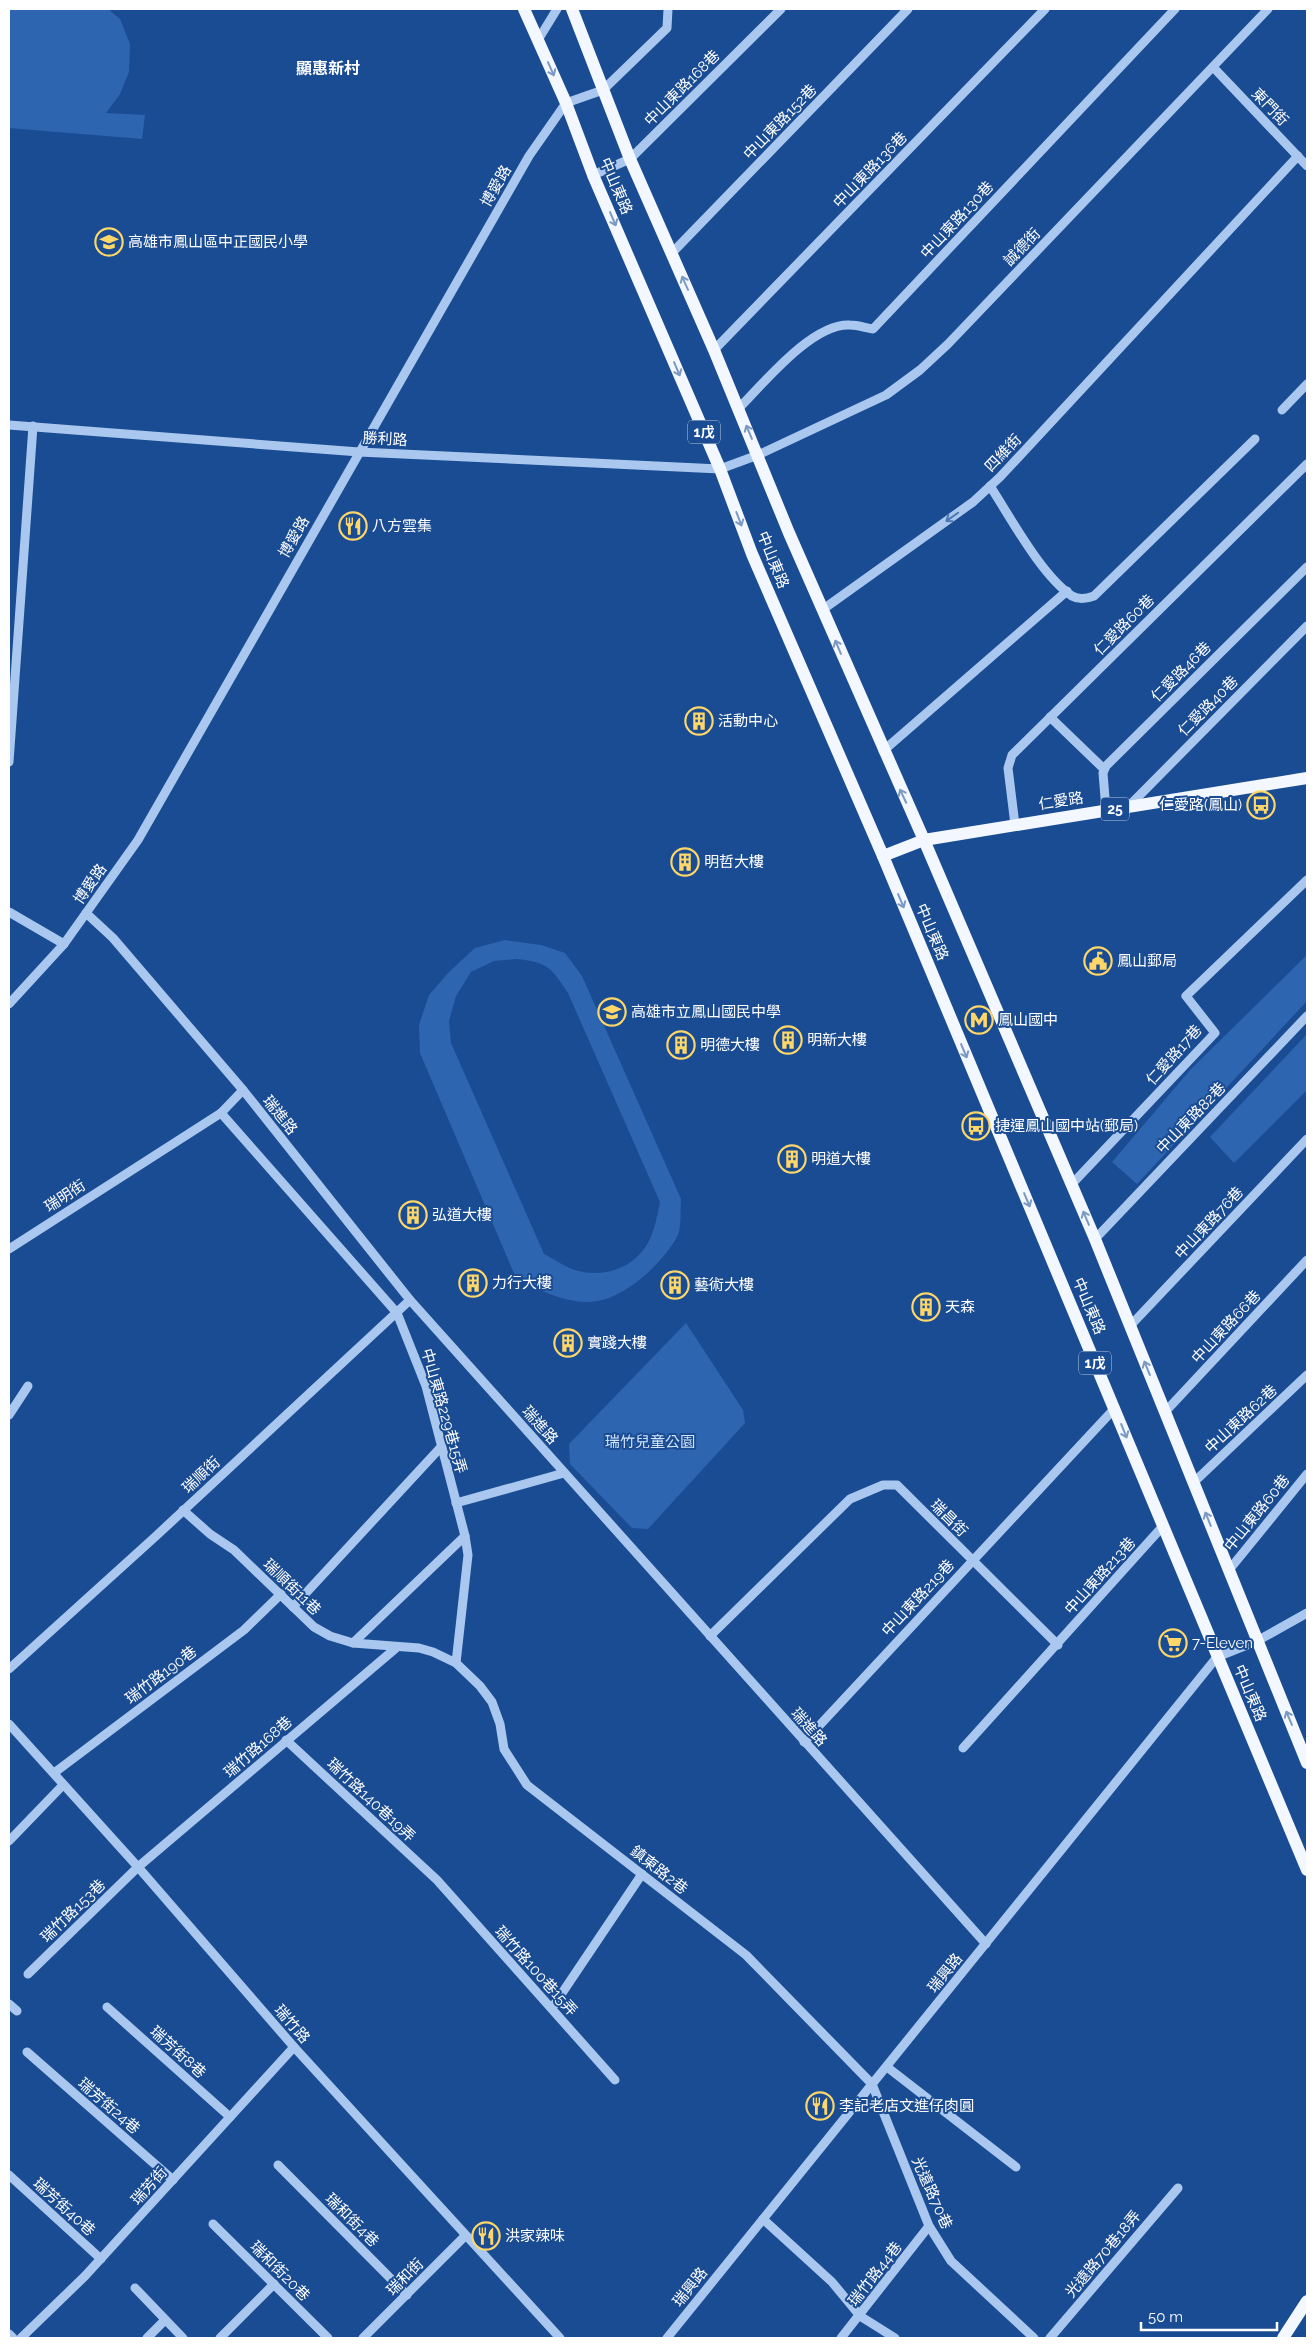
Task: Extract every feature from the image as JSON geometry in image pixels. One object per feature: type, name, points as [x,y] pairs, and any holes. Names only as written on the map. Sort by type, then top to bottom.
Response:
[{"type":"main road","name":"中山東路","points":[[524,9],[566,103],[593,174],[720,470],[756,563],[883,856],[1115,1408],[1216,1657],[1307,1870]]},
{"type":"main road","name":"中山東路","points":[[572,9],[630,159],[739,408],[789,533],[883,751],[924,840],[1095,1239],[1307,1763]]},
{"type":"main road","name":"仁愛路","points":[[883,856],[924,840],[1307,778]]},
{"type":"main road","points":[[1283,2338],[1307,2301]]},
{"type":"street","points":[[538,40],[557,9]]},
{"type":"street","points":[[566,103],[603,90],[667,28],[668,9]]},
{"type":"street","name":"中山東路168巷","points":[[593,174],[630,159],[782,9]]},
{"type":"street","name":"中山東路152巷","points":[[672,254],[908,9]]},
{"type":"street","name":"中山東路136巷","points":[[714,350],[1045,9]]},
{"type":"street","name":"中山東路130巷","points":[[739,408],[801,345],[836,326],[850,325],[873,329],[1175,9]]},
{"type":"street","name":"誠德街","points":[[758,455],[886,396],[920,370],[948,344],[1268,9]]},
{"type":"street","name":"東門街","points":[[1213,67],[1307,166]]},
{"type":"street","name":"博愛路","points":[[9,1004],[64,944],[138,840],[530,156],[566,103]]},
{"type":"street","name":"四維街","points":[[1256,439],[1094,596],[1084,599],[1073,596],[1046,570],[990,486],[1298,156]]},
{"type":"street","points":[[1282,410],[1307,384]]},
{"type":"street","name":"勝利路","points":[[9,425],[359,452],[720,470],[758,455]]},
{"type":"street","points":[[9,762],[33,426]]},
{"type":"street","name":"仁愛路60巷","points":[[1015,825],[1009,761],[1012,755],[1307,464]]},
{"type":"street","points":[[822,610],[973,502],[990,486]]},
{"type":"street","name":"仁愛路46巷","points":[[1104,769],[1307,567]]},
{"type":"street","points":[[883,751],[1067,591]]},
{"type":"street","name":"仁愛路40巷","points":[[1129,806],[1307,626]]},
{"type":"street","points":[[1050,717],[1104,769],[1106,810]]},
{"type":"street","name":"仁愛路17巷","points":[[1071,1185],[1215,1034],[1186,996],[1307,880]]},
{"type":"street","points":[[9,912],[64,944]]},
{"type":"street","name":"瑞進路","points":[[86,913],[113,938],[243,1090],[410,1300],[986,1944]]},
{"type":"street","name":"中山東路82巷","points":[[1095,1239],[1307,1016]]},
{"type":"street","name":"瑞明街","points":[[9,1249],[221,1113],[243,1090]]},
{"type":"street","name":"中山東路229巷15弄","points":[[221,1113],[397,1313],[426,1386],[465,1536],[468,1556],[456,1663]]},
{"type":"street","name":"中山東路76巷","points":[[1130,1326],[1307,1139]]},
{"type":"street","name":"中山東路66巷","points":[[1165,1412],[1307,1260]]},
{"type":"street","name":"瑞順街","points":[[9,1669],[410,1300]]},
{"type":"street","name":"中山東路62巷","points":[[1193,1483],[1307,1375]]},
{"type":"street","points":[[9,1415],[28,1386]]},
{"type":"street","name":"中山東路219巷","points":[[804,1742],[1115,1408]]},
{"type":"street","points":[[293,1607],[441,1447]]},
{"type":"street","points":[[456,1503],[564,1473]]},
{"type":"street","name":"中山東路60巷","points":[[1229,1570],[1307,1474]]},
{"type":"street","name":"瑞昌街","points":[[710,1636],[850,1499],[883,1484],[897,1485],[1058,1645]]},
{"type":"street","name":"瑞順街11巷","points":[[183,1510],[210,1534],[234,1550],[314,1627],[330,1636],[353,1643],[396,1648],[419,1648],[433,1652],[456,1663]]},
{"type":"street","name":"中山東路213巷","points":[[1058,1645],[1163,1526]]},
{"type":"street","points":[[353,1643],[465,1536]]},
{"type":"street","name":"瑞竹路190巷","points":[[54,1773],[244,1630],[281,1594]]},
{"type":"street","name":"瑞興路","points":[[667,2338],[1216,1657],[1257,1641],[1307,1613]]},
{"type":"street","points":[[963,1748],[1058,1645]]},
{"type":"street","name":"瑞竹路168巷","points":[[138,1867],[396,1648]]},
{"type":"street","name":"鎮東路2巷","points":[[456,1663],[480,1686],[492,1702],[500,1724],[504,1749],[527,1785],[746,1955],[872,2084]]},
{"type":"street","name":"瑞竹路","points":[[9,1724],[138,1867],[294,2047],[560,2338]]},
{"type":"street","name":"瑞竹路140巷19弄","points":[[286,1740],[437,1880]]},
{"type":"street","points":[[9,1841],[64,1785]]},
{"type":"street","name":"瑞竹路153巷","points":[[28,1974],[138,1867]]},
{"type":"street","points":[[552,2008],[642,1874]]},
{"type":"street","name":"瑞竹路100巷15弄","points":[[437,1880],[615,2080]]},
{"type":"street","points":[[9,2004],[17,2011]]},
{"type":"street","name":"瑞芳街8巷","points":[[107,2007],[230,2117]]},
{"type":"street","name":"瑞芳街","points":[[21,2338],[101,2259],[294,2047]]},
{"type":"street","name":"瑞芳街24巷","points":[[27,2052],[173,2180]]},
{"type":"street","points":[[887,2066],[1016,2167]]},
{"type":"street","name":"光遠路70巷","points":[[872,2084],[929,2226],[951,2260],[1034,2338]]},
{"type":"street","name":"瑞和街4巷","points":[[278,2165],[407,2294]]},
{"type":"street","name":"瑞芳街40巷","points":[[9,2175],[101,2259]]},
{"type":"street","name":"光遠路70巷18弄","points":[[1050,2338],[1178,2188]]},
{"type":"street","points":[[763,2219],[832,2282],[860,2316],[895,2338]]},
{"type":"street","name":"瑞和街20巷","points":[[213,2224],[328,2338]]},
{"type":"street","name":"瑞竹路44巷","points":[[841,2338],[929,2226]]},
{"type":"street","name":"瑞和街","points":[[363,2338],[465,2236]]},
{"type":"street","points":[[220,2338],[274,2284]]},
{"type":"street","points":[[135,2288],[183,2338]]},
{"type":"street","points":[[147,2338],[165,2320]]},
{"type":"street","points":[[9,2334],[13,2338]]},
{"type":"green space","points":[[9,9],[108,9],[120,19],[130,44],[129,72],[120,94],[106,113],[145,115],[142,139],[9,128]]},
{"type":"green space","points":[[505,940],[541,945],[565,953],[582,976],[681,1199],[680,1229],[670,1248],[651,1270],[627,1289],[614,1296],[588,1302],[569,1300],[542,1291],[516,1278],[420,1053],[419,1025],[429,995],[449,972],[475,948]],"holes":[[[516,959],[535,962],[547,967],[568,993],[660,1202],[653,1232],[644,1249],[630,1262],[613,1270],[594,1273],[575,1270],[544,1254],[451,1043],[449,1021],[456,996],[471,972],[494,961]]]},
{"type":"green space","points":[[1307,955],[1307,1001],[1137,1184],[1112,1162],[1191,1069]]},
{"type":"green space","points":[[1307,1034],[1307,1090],[1234,1163],[1210,1137]]},
{"type":"green space","name":"瑞竹兒童公園","points":[[686,1323],[743,1410],[745,1423],[648,1529],[632,1528],[570,1464],[569,1444]]},
{"type":"place","name":"高雄市鳳山區中正國民小學","points":[[109,242]]},
{"type":"place","name":"八方雲集","points":[[353,526]]},
{"type":"place","name":"活動中心","points":[[699,721]]},
{"type":"place","name":"仁愛路(鳳山)","points":[[1261,805]]},
{"type":"place","name":"明哲大樓","points":[[685,862]]},
{"type":"place","name":"鳳山郵局","points":[[1098,961]]},
{"type":"place","name":"高雄市立鳳山國民中學","points":[[612,1012]]},
{"type":"place","name":"鳳山國中","points":[[979,1020]]},
{"type":"place","name":"明新大樓","points":[[788,1040]]},
{"type":"place","name":"明德大樓","points":[[681,1045]]},
{"type":"place","name":"捷運鳳山國中站(郵局)","points":[[976,1126]]},
{"type":"place","name":"明道大樓","points":[[792,1159]]},
{"type":"place","name":"弘道大樓","points":[[413,1215]]},
{"type":"place","name":"力行大樓","points":[[473,1283]]},
{"type":"place","name":"藝術大樓","points":[[675,1285]]},
{"type":"place","name":"天森","points":[[926,1307]]},
{"type":"place","name":"實踐大樓","points":[[568,1343]]},
{"type":"place","name":"7-Eleven","points":[[1173,1643]]},
{"type":"place","name":"李記老店文進仔肉圓","points":[[820,2106]]},
{"type":"place","name":"洪家辣味","points":[[486,2236]]},
{"type":"district","name":"顯惠新村","points":[[328,68]]}]
